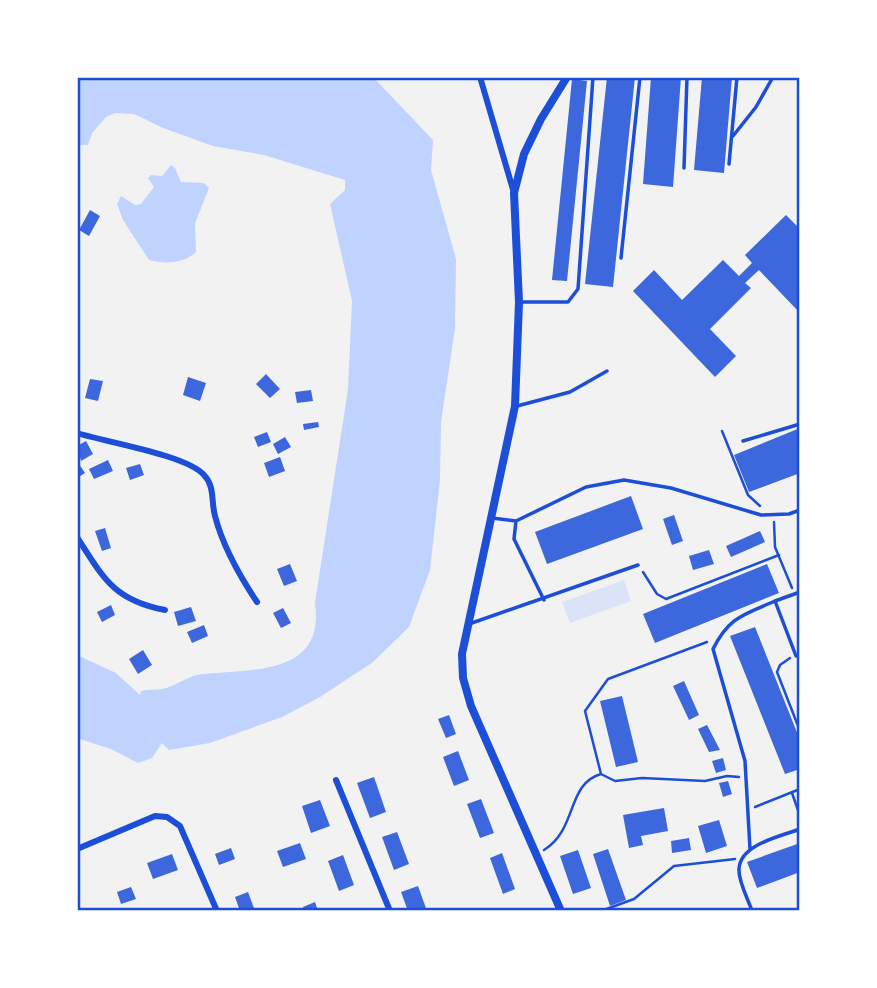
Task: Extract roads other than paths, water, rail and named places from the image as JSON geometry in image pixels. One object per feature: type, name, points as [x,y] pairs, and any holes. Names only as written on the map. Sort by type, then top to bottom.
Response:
[{"type":"street","points":[[480,77],[514,193],[519,302],[515,406],[467,625],[462,654],[463,678],[471,706],[561,911]]},
{"type":"street","points":[[514,193],[524,154],[541,119],[567,77]]},
{"type":"street","points":[[77,433],[177,461],[204,474],[211,486],[214,514],[229,554],[257,602]]},
{"type":"street","points":[[77,537],[101,575],[117,591],[132,602],[165,610]]},
{"type":"street","points":[[336,780],[390,911]]},
{"type":"street","points":[[77,849],[155,817],[167,817],[180,826],[217,911]]},
{"type":"lane","points":[[519,302],[568,302],[578,289],[593,77]]},
{"type":"lane","points":[[621,258],[640,77]]},
{"type":"lane","points":[[684,168],[687,77]]},
{"type":"lane","points":[[729,164],[737,77]]},
{"type":"lane","points":[[732,137],[756,107],[773,77]]},
{"type":"lane","points":[[515,406],[570,392],[607,371]]},
{"type":"lane","points":[[743,441],[800,424]]},
{"type":"lane","points":[[492,518],[516,521],[586,487],[624,480],[671,488],[761,515],[789,514],[800,510]]},
{"type":"lane","points":[[516,521],[514,539],[544,600]]},
{"type":"lane","points":[[467,625],[638,565]]},
{"type":"lane","points":[[750,849],[745,761],[713,649],[724,628],[741,616],[800,592]]},
{"type":"lane","points":[[775,601],[796,656]]},
{"type":"lane","points":[[752,911],[739,870],[742,859],[750,849],[800,829]]},
{"type":"water","points":[[77,77],[373,77],[433,140],[431,170],[456,259],[455,328],[441,422],[440,480],[430,570],[409,627],[373,662],[320,697],[282,717],[210,743],[169,750],[162,743],[152,758],[138,763],[111,749],[77,738],[77,655],[116,673],[140,695],[141,691],[163,689],[198,675],[282,664],[297,656],[309,644],[315,627],[315,603],[348,389],[352,301],[330,204],[345,190],[345,180],[264,155],[213,146],[134,114],[115,113],[106,117],[92,133],[88,145],[78,145]]},
{"type":"water","points":[[171,165],[181,182],[204,183],[209,188],[195,223],[196,252],[180,261],[149,260],[123,220],[117,204],[121,196],[135,205],[141,204],[154,187],[148,178],[151,175],[162,176]]}]
